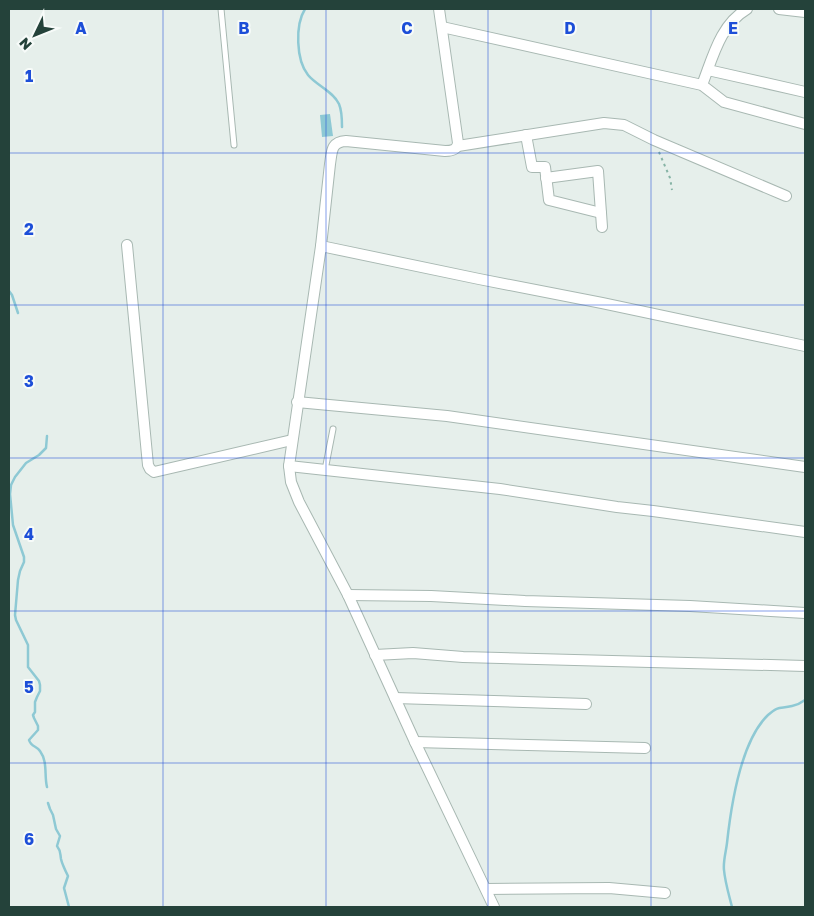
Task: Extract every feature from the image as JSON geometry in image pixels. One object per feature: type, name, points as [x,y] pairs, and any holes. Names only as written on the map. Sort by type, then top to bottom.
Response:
[{"type":"street","points":[[439,9],[458,146]]},
{"type":"street","points":[[702,85],[725,31],[735,18],[747,9]]},
{"type":"street","points":[[779,9],[805,12]]},
{"type":"street","points":[[442,27],[702,85],[724,102],[805,124]]},
{"type":"street","points":[[708,70],[805,92]]},
{"type":"street","points":[[494,907],[415,742],[348,595],[299,502],[291,482],[289,466],[292,440],[321,246],[332,151],[336,143],[346,141],[445,151],[454,150],[458,146],[610,123],[624,125],[654,140],[786,196]]},
{"type":"street","points":[[526,136],[532,167],[545,167],[549,200],[601,214]]},
{"type":"street","points":[[546,178],[598,171],[602,227]]},
{"type":"street","points":[[127,245],[148,465],[150,469],[154,472],[292,440]]},
{"type":"street","points":[[321,246],[805,346]]},
{"type":"street","points":[[297,402],[447,416],[805,467]]},
{"type":"street","points":[[289,466],[500,489],[805,532]]},
{"type":"street","points":[[348,595],[431,596],[690,606],[805,613]]},
{"type":"street","points":[[375,654],[413,653],[473,657],[805,666]]},
{"type":"street","points":[[396,698],[586,704]]},
{"type":"street","points":[[415,742],[645,748]]},
{"type":"street","points":[[486,889],[609,888],[664,893]]},
{"type":"lane","points":[[221,9],[234,144]]},
{"type":"lane","points":[[325,470],[332,429]]},
{"type":"path","points":[[654,140],[670,178],[672,190]]},
{"type":"water","points":[[330,114],[333,136],[322,137],[320,115]]},
{"type":"waterway","points":[[305,9],[298,33],[301,61],[308,75],[336,99],[341,109],[342,127]]},
{"type":"waterway","points":[[9,291],[18,313]]},
{"type":"waterway","points":[[47,436],[46,448],[26,463],[15,477],[11,485],[10,494],[13,525],[24,557],[18,580],[15,615],[28,645],[28,667],[40,685],[33,715],[38,730],[29,740],[31,744],[39,749],[42,755],[45,764],[47,787]]},
{"type":"waterway","points":[[732,907],[725,879],[724,863],[738,775],[750,741],[768,715],[777,709],[796,705],[805,700]]},
{"type":"waterway","points":[[48,803],[60,836],[57,846],[68,876],[64,888],[69,907]]}]
